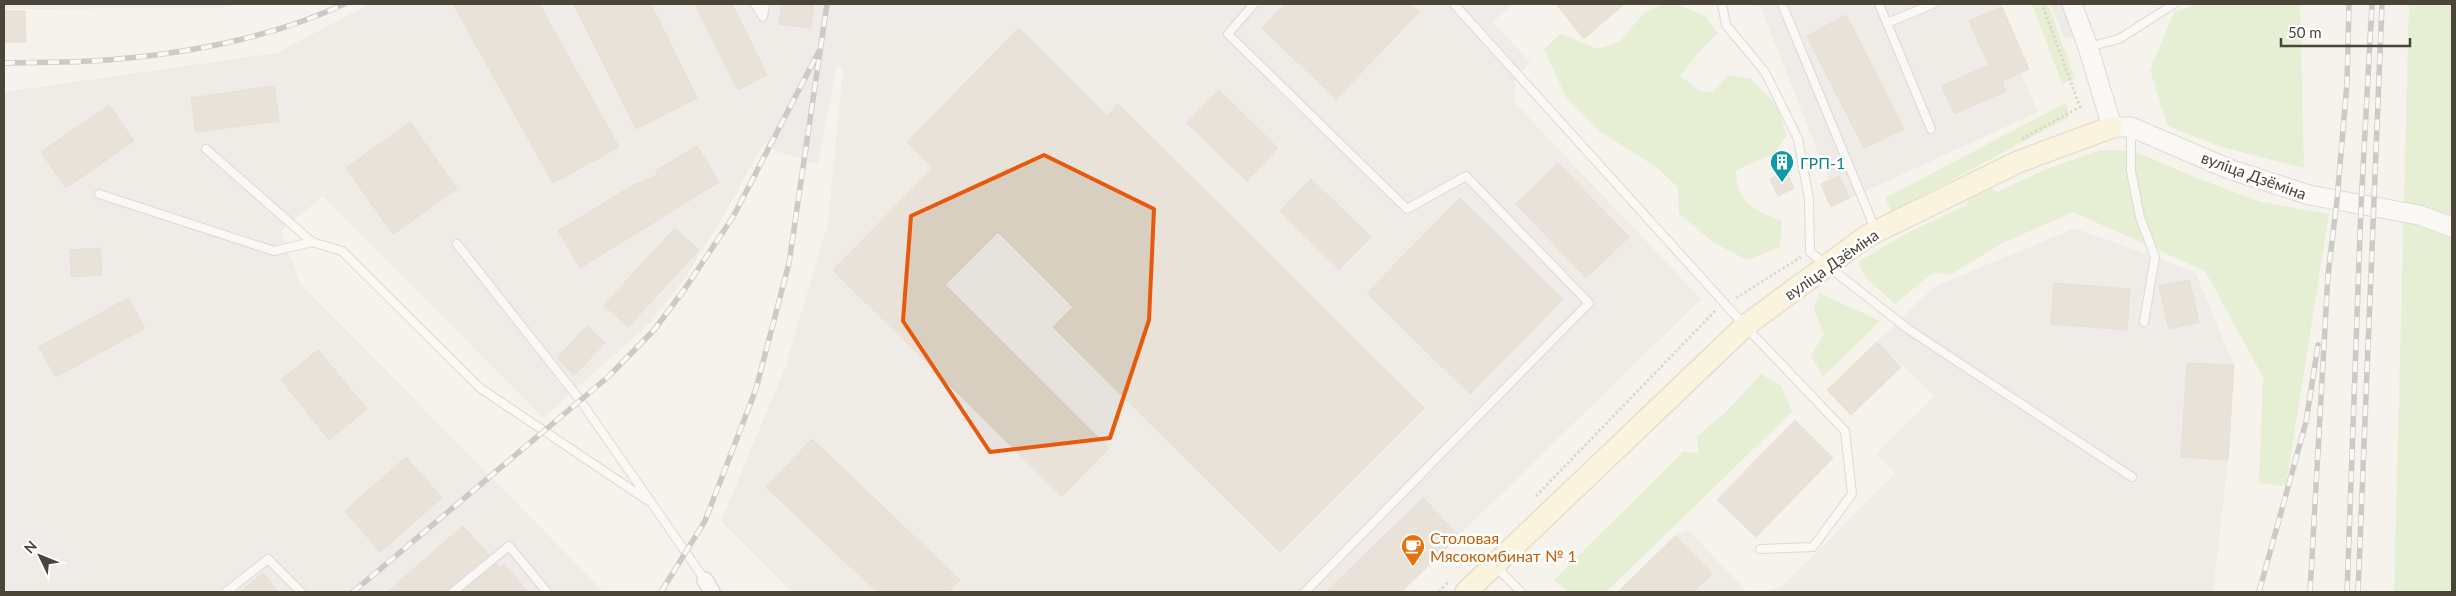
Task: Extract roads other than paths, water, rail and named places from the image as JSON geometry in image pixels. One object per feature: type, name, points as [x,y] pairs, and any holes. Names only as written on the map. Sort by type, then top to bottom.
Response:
[{"type":"main road","name":"вуліца Дзёміна","points":[[1461,584],[1494,565],[1745,326],[1874,232],[2018,162],[2122,127]]},
{"type":"street","points":[[2072,4],[2122,127]]},
{"type":"street","name":"вуліца Дзёміна","points":[[2122,127],[2229,169],[2309,195],[2419,215],[2452,227]]},
{"type":"lane","points":[[755,4],[763,17],[765,4]]},
{"type":"lane","points":[[1254,4],[1228,34],[1407,209],[1466,176],[1589,304],[1305,592]]},
{"type":"lane","points":[[1454,4],[1745,326],[1846,431],[1852,494],[1813,547],[1760,550]]},
{"type":"lane","points":[[1722,4],[1726,26],[1765,72],[1798,139],[1809,199],[1810,252],[1908,329],[2132,477]]},
{"type":"lane","points":[[1782,4],[1871,219],[1874,232]]},
{"type":"lane","points":[[1879,4],[1931,129]]},
{"type":"lane","points":[[1886,23],[1933,4]]},
{"type":"lane","points":[[2088,47],[2119,39],[2174,4]]},
{"type":"lane","points":[[2122,127],[2140,218],[2155,257],[2144,322]]},
{"type":"lane","points":[[206,149],[312,242],[342,251],[480,388],[650,502]]},
{"type":"lane","points":[[99,194],[274,251],[312,242]]},
{"type":"lane","points":[[457,244],[580,400],[708,586]]},
{"type":"lane","points":[[453,592],[509,546],[547,592]]},
{"type":"lane","points":[[226,592],[268,559],[301,592]]},
{"type":"lane","points":[[1494,565],[1521,592]]},
{"type":"railway","points":[[4,63],[104,60],[147,56],[205,47],[290,26],[344,4]]},
{"type":"railway","points":[[661,592],[705,521],[756,389],[789,263],[827,4]]},
{"type":"railway","points":[[2310,592],[2328,275],[2337,200],[2347,83],[2349,4]]},
{"type":"railway","points":[[2347,592],[2361,206],[2372,4]]},
{"type":"railway","points":[[2358,592],[2382,4]]},
{"type":"railway","points":[[353,592],[608,377],[654,330],[684,290],[733,217],[819,51]]},
{"type":"railway","points":[[2259,592],[2306,422],[2318,345]]},
{"type":"place","name":"ГРП-1","points":[[1782,183]]},
{"type":"place","name":"Столовая Мясокомбинат № 1","points":[[1413,567]]}]
